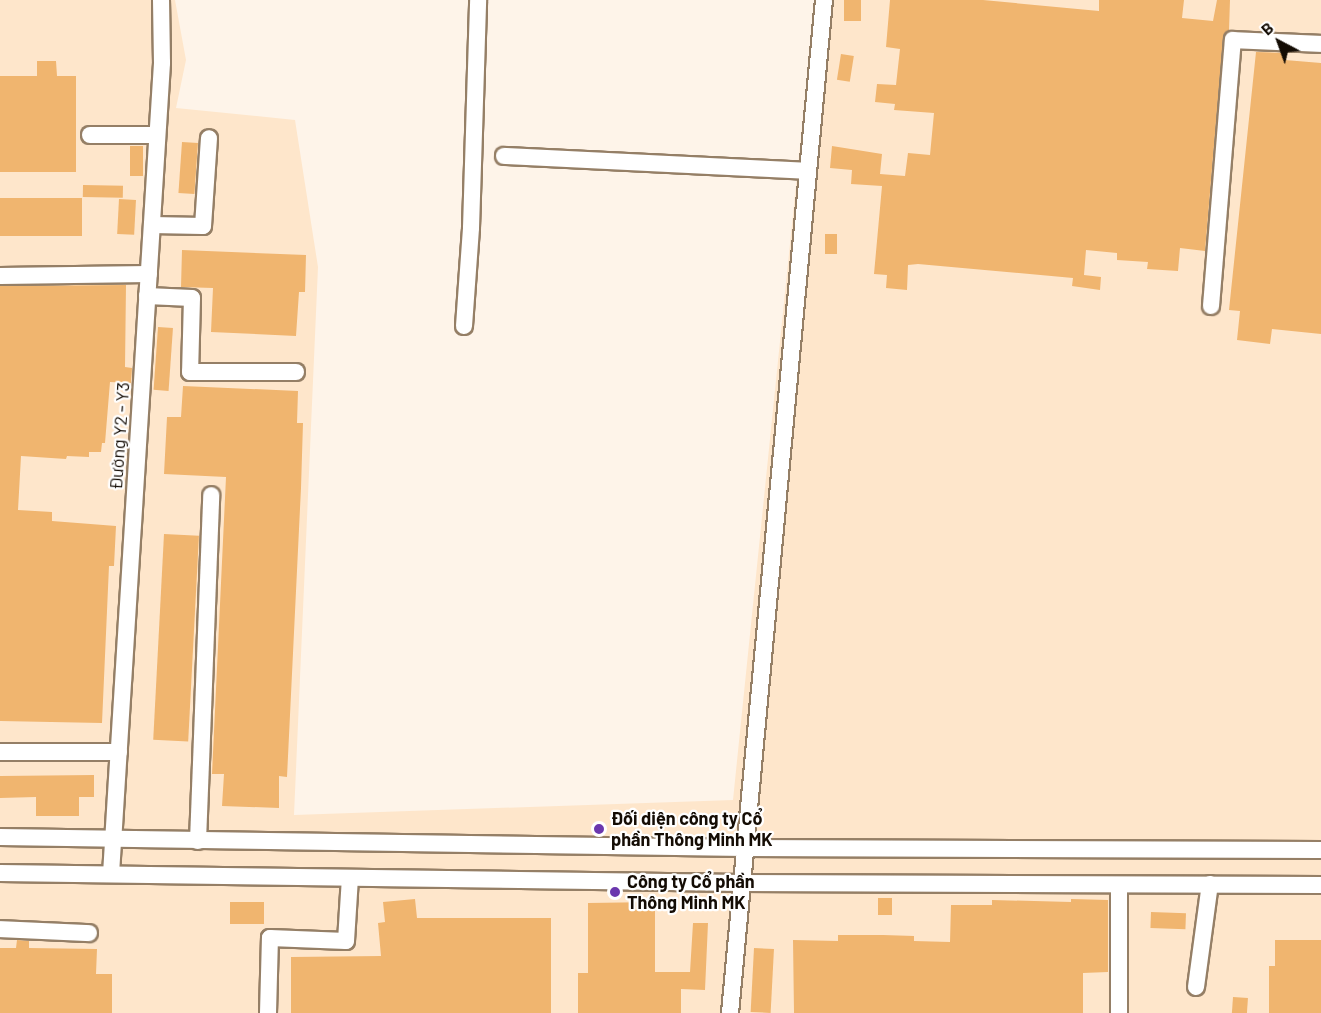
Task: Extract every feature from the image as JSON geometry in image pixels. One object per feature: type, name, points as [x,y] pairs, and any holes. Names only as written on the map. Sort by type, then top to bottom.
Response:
[{"type":"street","name":"Đường Y2 - Y3","points":[[111,874],[152,225],[155,135],[162,63],[161,0]]},
{"type":"street","points":[[464,326],[471,228],[478,0]]},
{"type":"street","points":[[730,1013],[824,0]]},
{"type":"street","points":[[1211,306],[1233,40],[1321,44]]},
{"type":"street","points":[[90,135],[155,135]]},
{"type":"street","points":[[152,225],[202,226],[208,138]]},
{"type":"street","points":[[504,156],[808,171]]},
{"type":"street","points":[[0,276],[149,274]]},
{"type":"street","points":[[147,296],[192,298],[189,372],[296,372]]},
{"type":"street","points":[[198,841],[211,495]]},
{"type":"street","points":[[0,752],[119,752]]},
{"type":"street","points":[[0,837],[745,848],[1321,850]]},
{"type":"street","points":[[0,873],[742,883],[1321,885]]},
{"type":"street","points":[[268,1013],[270,938],[346,941],[350,878]]},
{"type":"street","points":[[1196,987],[1210,884]]},
{"type":"street","points":[[1119,885],[1119,1013]]},
{"type":"street","points":[[0,928],[89,933]]},
{"type":"shaded area","points":[[0,0],[175,0],[186,60],[176,108],[295,120],[318,267],[294,815],[733,800],[815,0],[1321,0],[1321,1013],[0,1013]]},
{"type":"building","points":[[844,0],[861,0],[861,21],[844,21]]},
{"type":"building","points":[[890,0],[983,0],[1099,11],[1099,0],[1184,0],[1182,18],[1213,21],[1217,0],[1230,0],[1229,31],[1223,39],[1205,251],[1180,248],[1178,271],[1147,269],[1148,262],[1117,260],[1117,253],[1086,250],[1084,275],[1101,277],[1100,290],[1072,286],[1073,278],[918,264],[908,265],[907,290],[886,288],[887,275],[874,274],[882,186],[851,184],[852,170],[830,168],[832,146],[882,154],[880,174],[905,176],[908,153],[930,155],[934,113],[894,110],[895,104],[875,102],[877,84],[896,85],[900,49],[886,47]]},
{"type":"building","points":[[1256,52],[1286,53],[1285,60],[1321,63],[1321,334],[1272,329],[1270,344],[1237,340],[1240,311],[1229,310]]},
{"type":"building","points":[[841,54],[854,56],[850,82],[837,80]]},
{"type":"building","points":[[37,61],[56,61],[57,76],[76,76],[76,172],[0,172],[0,76],[37,76]]},
{"type":"building","points":[[182,142],[198,143],[194,194],[178,193]]},
{"type":"building","points":[[130,146],[143,146],[143,176],[130,176]]},
{"type":"building","points":[[83,185],[123,186],[123,198],[83,197]]},
{"type":"building","points":[[0,198],[82,198],[82,236],[0,236]]},
{"type":"building","points":[[119,199],[136,200],[134,235],[117,234]]},
{"type":"building","points":[[825,234],[837,234],[837,254],[825,254]]},
{"type":"building","points":[[182,250],[306,255],[305,292],[299,292],[296,336],[211,332],[213,288],[181,287]]},
{"type":"building","points":[[126,285],[125,367],[132,368],[131,383],[110,382],[105,443],[102,443],[101,452],[89,452],[89,457],[67,456],[66,459],[21,456],[18,510],[52,512],[52,521],[116,526],[114,566],[109,566],[102,723],[0,721],[0,286]]},
{"type":"building","points":[[158,327],[173,328],[169,391],[154,390]]},
{"type":"building","points":[[183,386],[298,391],[297,423],[303,423],[301,488],[287,777],[279,776],[279,808],[222,806],[224,774],[212,774],[226,477],[164,474],[167,417],[181,417]]},
{"type":"building","points":[[164,534],[199,536],[188,742],[153,740]]},
{"type":"building","points":[[94,775],[94,797],[79,797],[79,816],[36,816],[36,797],[0,798],[0,776]]},
{"type":"building","points":[[878,898],[892,898],[892,915],[878,915]]},
{"type":"building","points":[[415,899],[417,918],[551,918],[551,1013],[291,1013],[291,957],[381,956],[378,923],[385,922],[383,902]]},
{"type":"building","points":[[1071,899],[1108,900],[1108,972],[1083,973],[1083,1013],[794,1013],[793,940],[838,941],[838,935],[883,935],[914,936],[914,941],[950,942],[951,905],[992,905],[992,900],[1071,902]]},
{"type":"building","points":[[230,902],[264,902],[264,924],[230,924]]},
{"type":"building","points":[[655,902],[655,972],[690,972],[693,923],[708,923],[705,990],[681,989],[681,1013],[578,1013],[578,973],[588,973],[588,903]]},
{"type":"building","points":[[1151,912],[1186,913],[1185,929],[1150,928]]},
{"type":"building","points":[[17,940],[29,941],[29,948],[97,949],[96,974],[112,974],[112,1013],[0,1013],[0,948],[16,948]]},
{"type":"building","points":[[1275,940],[1321,940],[1321,1013],[1269,1013],[1269,966],[1275,966]]},
{"type":"building","points":[[754,948],[774,949],[771,1013],[751,1012]]},
{"type":"building","points":[[1233,997],[1248,998],[1247,1013],[1232,1013]]},
{"type":"place","name":"Đối diện công ty Cổ phần Thông Minh MK","points":[[599,829]]},
{"type":"place","name":"Công ty Cổ phần Thông Minh MK","points":[[615,892]]}]
